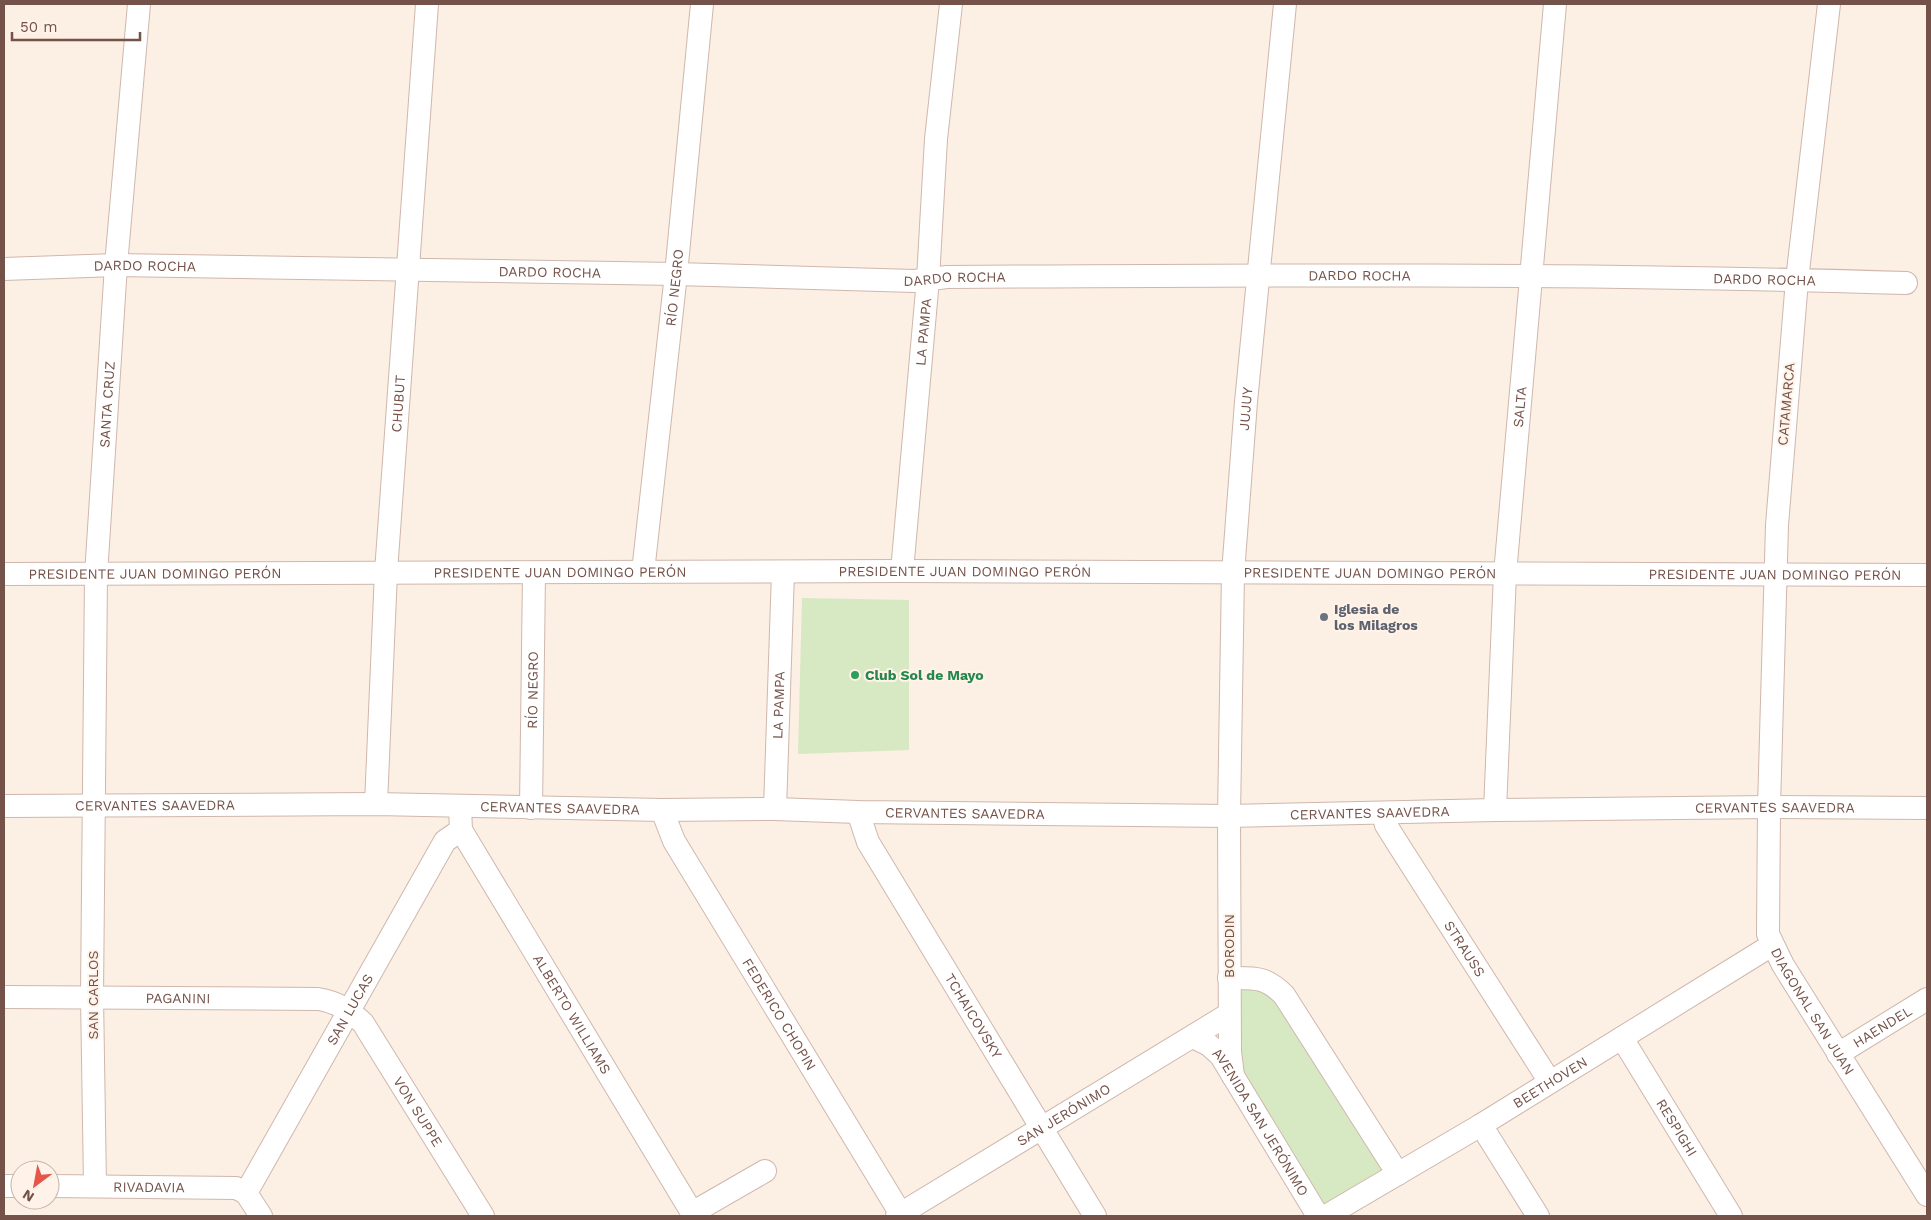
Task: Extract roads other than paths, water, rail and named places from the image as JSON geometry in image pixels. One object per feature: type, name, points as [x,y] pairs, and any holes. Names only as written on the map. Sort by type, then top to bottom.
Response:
[{"type":"street","name":"SANTA CRUZ","points":[[94,806],[96,575],[116,265],[138,4]]},
{"type":"street","name":"CHUBUT","points":[[376,804],[386,572],[428,4]]},
{"type":"street","name":"RÍO NEGRO","points":[[644,572],[676,274],[702,4]]},
{"type":"street","name":"LA PAMPA","points":[[902,571],[928,279],[936,139],[951,4]]},
{"type":"street","name":"JUJUY","points":[[1229,816],[1233,573],[1246,402],[1260,275],[1285,4]]},
{"type":"street","name":"SALTA","points":[[1495,810],[1505,574],[1555,4]]},
{"type":"street","name":"CATAMARCA","points":[[1769,807],[1779,486],[1797,280],[1829,4]]},
{"type":"street","name":"DARDO ROCHA","points":[[4,269],[116,265],[676,274],[914,281],[947,277],[1260,275],[1532,276],[1906,283]]},
{"type":"street","name":"PRESIDENTE JUAN DOMINGO PERÓN","points":[[4,574],[902,571],[1927,575]]},
{"type":"street","name":"LA PAMPA","points":[[775,809],[783,572]]},
{"type":"street","name":"RÍO NEGRO","points":[[531,808],[534,573]]},
{"type":"street","name":"CERVANTES SAAVEDRA","points":[[4,806],[376,804],[662,810],[775,809],[858,812],[1229,816],[1495,810],[1769,807],[1927,808]]},
{"type":"street","name":"SAN CARLOS","points":[[94,806],[92,996],[95,1185]]},
{"type":"street","name":"ALBERTO WILLIAMS","points":[[460,807],[461,830],[693,1215]]},
{"type":"street","name":"DIAGONAL SAN JUAN","points":[[1769,807],[1768,934],[1772,945],[1927,1195]]},
{"type":"street","name":"FEDERICO CHOPIN","points":[[662,810],[674,841],[900,1216]]},
{"type":"street","name":"TCHAICOVSKY","points":[[858,812],[868,842],[1095,1216]]},
{"type":"street","name":"STRAUSS","points":[[1383,813],[1386,825],[1550,1082]]},
{"type":"street","name":"BORODIN","points":[[1229,816],[1229,1014],[1233,1076]]},
{"type":"street","name":"SAN LUCAS","points":[[246,1194],[444,841],[461,830]]},
{"type":"street","name":"BEETHOVEN","points":[[1326,1216],[1481,1125],[1772,945]]},
{"type":"street","points":[[1229,978],[1259,978],[1275,986],[1284,995],[1398,1174]]},
{"type":"street","name":"PAGANINI","points":[[4,997],[92,996],[318,1000],[332,1002],[349,1011]]},
{"type":"street","name":"HAENDEL","points":[[1838,1054],[1927,998]]},
{"type":"street","name":"VON SUPPE","points":[[349,1011],[363,1023],[484,1216]]},
{"type":"street","name":"SAN JERÓNIMO","points":[[900,1216],[1229,1014]]},
{"type":"street","name":"AVENIDA SAN JERÓNIMO","points":[[1193,1037],[1209,1045],[1220,1056],[1318,1216]]},
{"type":"street","name":"RESPIGHI","points":[[1622,1038],[1731,1216]]},
{"type":"street","points":[[1481,1125],[1538,1216]]},
{"type":"street","points":[[693,1215],[765,1171]]},
{"type":"street","name":"RIVADAVIA","points":[[60,1186],[236,1188],[246,1194]]},
{"type":"street","points":[[246,1194],[261,1216]]},
{"type":"place","name":"Iglesia de los Milagros","points":[[1324,617]]},
{"type":"place","name":"Club Sol de Mayo","points":[[855,675]]}]
